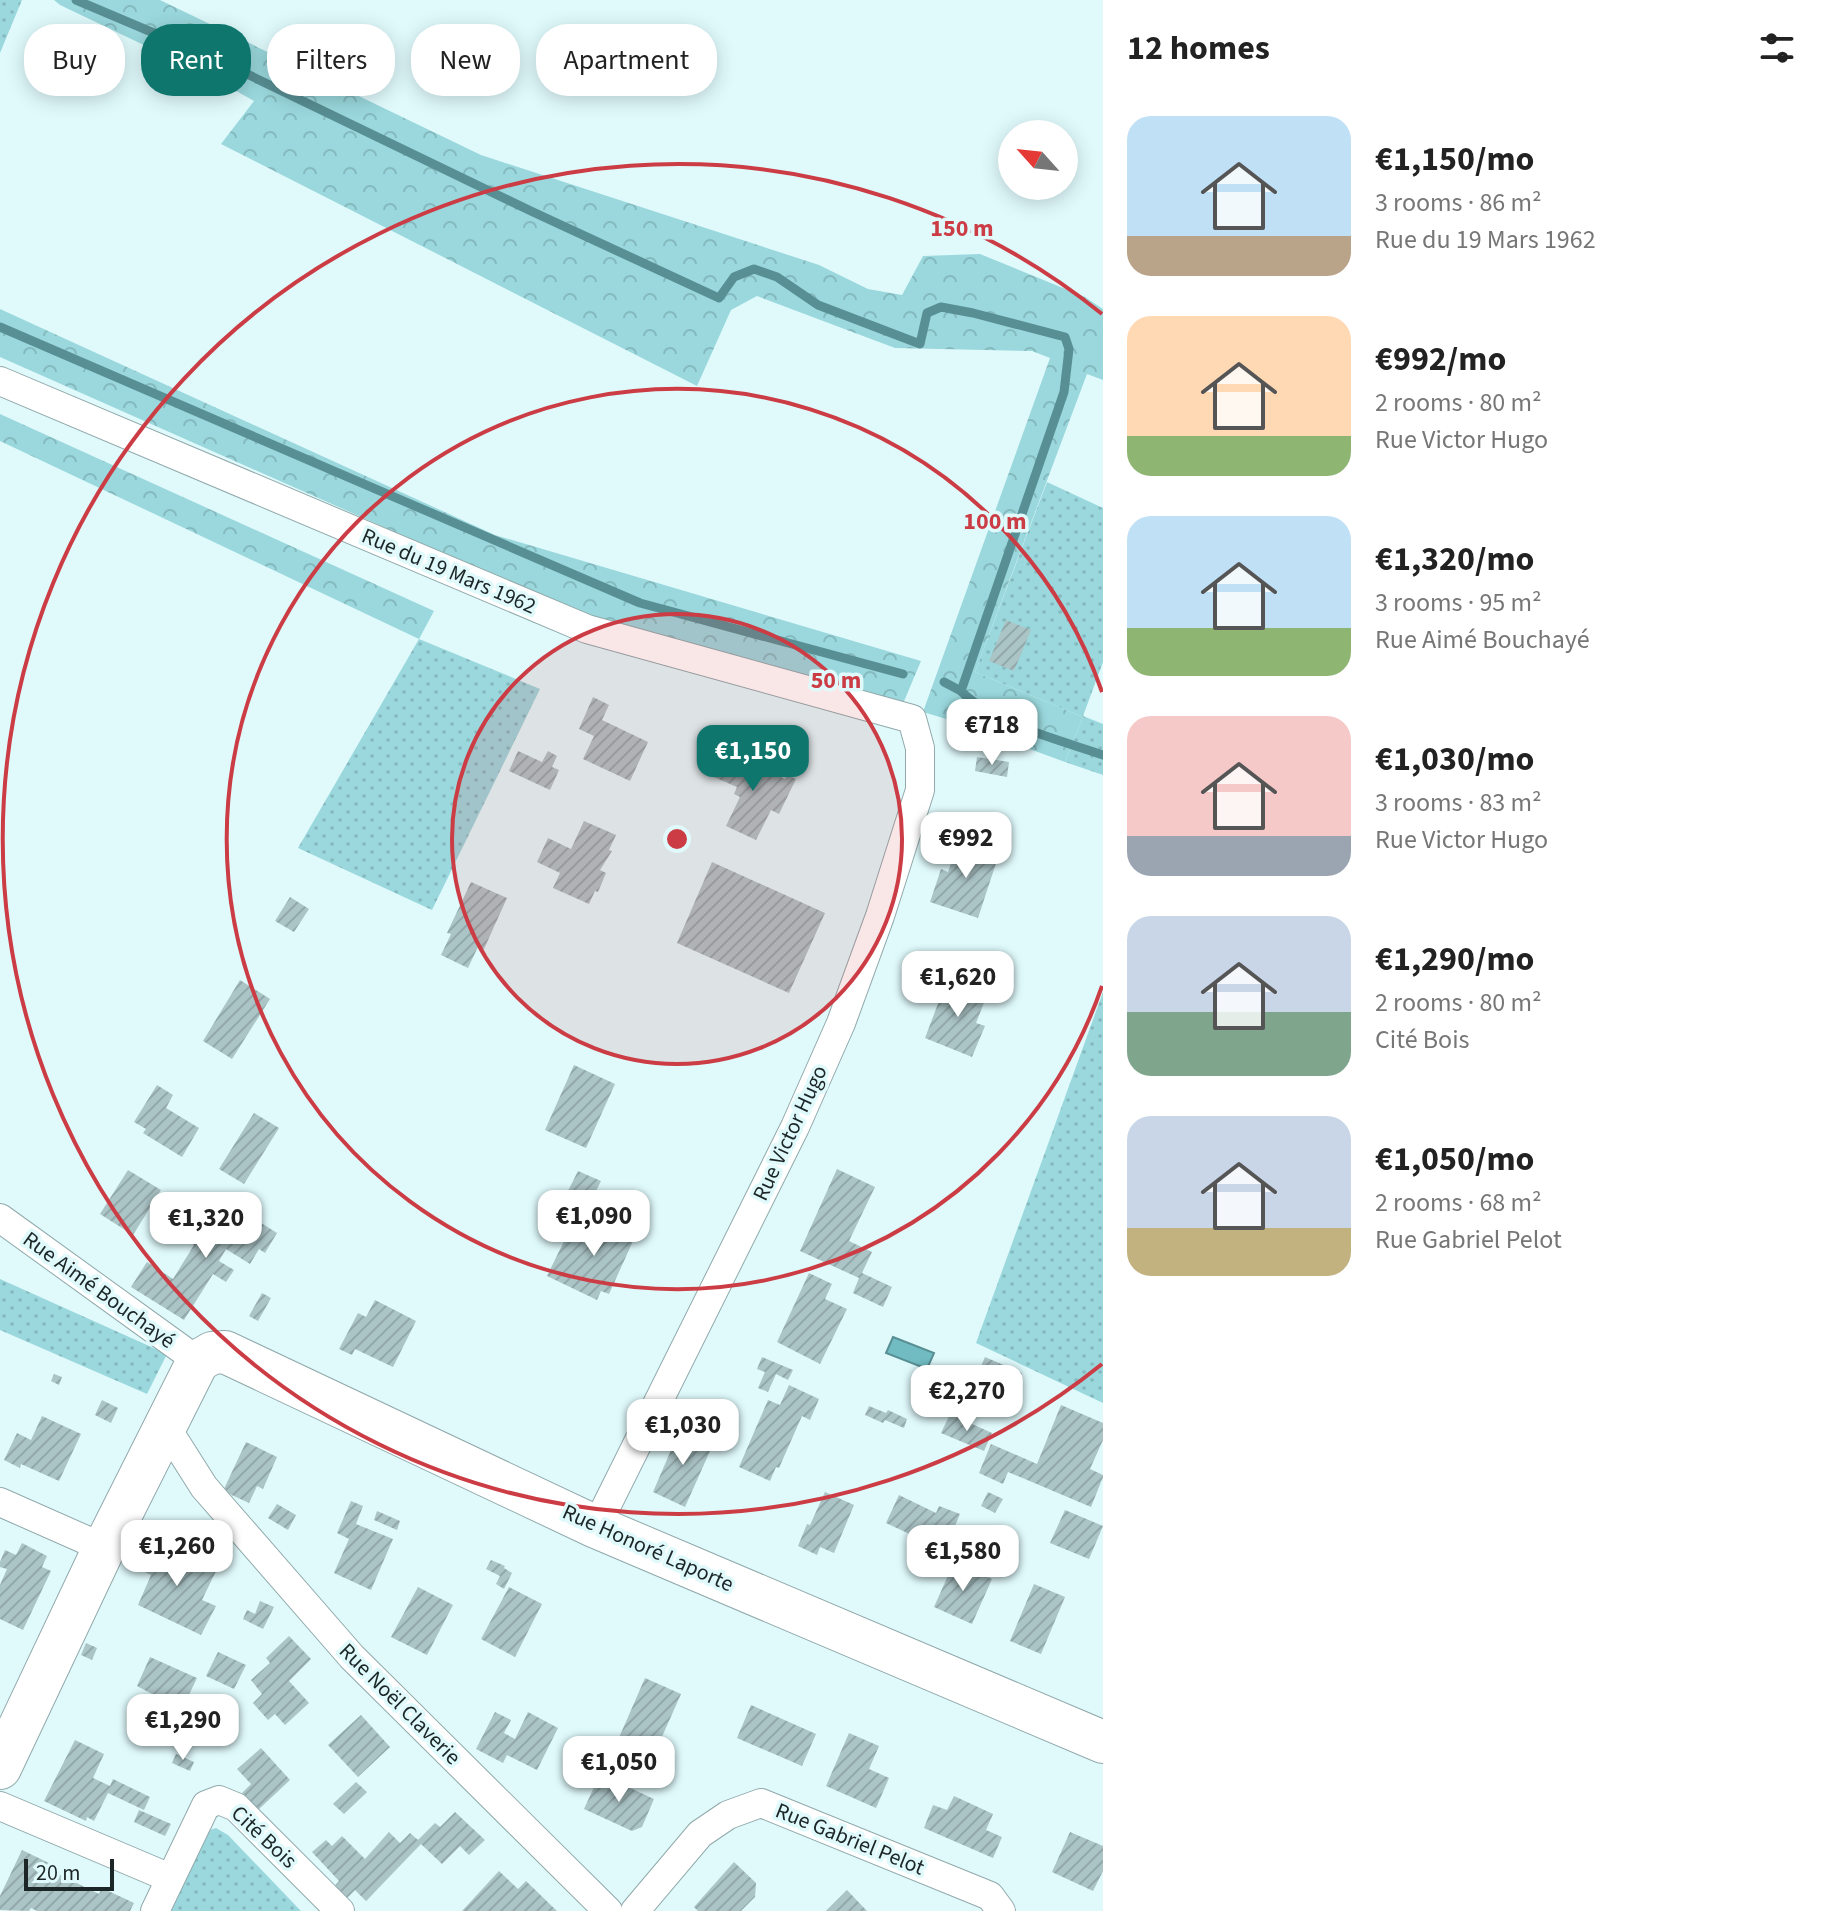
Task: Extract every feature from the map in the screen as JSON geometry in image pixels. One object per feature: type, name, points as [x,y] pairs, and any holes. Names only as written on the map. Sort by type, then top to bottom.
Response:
[{"type":"street","name":"Rue du 19 Mars 1962","points":[[0,381],[587,629],[912,719]]},
{"type":"street","name":"Rue Victor Hugo","points":[[596,1527],[795,1127],[841,1023],[880,916],[920,790],[920,748],[912,719]]},
{"type":"street","name":"Rue Aimé Bouchayé","points":[[0,1218],[198,1361]]},
{"type":"street","name":"Rue Honoré Laporte","points":[[198,1361],[212,1353],[225,1352],[596,1527],[1103,1742]]},
{"type":"street","points":[[0,1768],[104,1548],[198,1361]]},
{"type":"street","name":"Rue Noël Claverie","points":[[166,1427],[204,1487],[352,1657],[608,1911]]},
{"type":"street","name":"Rue Noël Claverie","points":[[143,1473],[181,1475],[204,1487]]},
{"type":"street","points":[[0,1502],[104,1548]]},
{"type":"street","name":"Cité Bois","points":[[155,1911],[206,1805],[219,1800],[236,1807],[340,1911]]},
{"type":"street","name":"Rue Gabriel Pelot","points":[[635,1911],[700,1834],[728,1815],[761,1803],[990,1896],[1001,1911]]},
{"type":"street","points":[[0,1806],[170,1878]]},
{"type":"green space","points":[[0,0],[22,0],[0,53]]},
{"type":"green space","points":[[54,0],[160,0],[210,24],[141,24],[141,44],[125,36],[125,24],[100,24]]},
{"type":"green space","points":[[251,44],[267,52],[267,96],[359,96],[481,155],[819,265],[868,289],[902,295],[923,256],[980,254],[1085,297],[1103,309],[1103,380],[1087,374],[975,672],[1083,717],[1065,762],[923,712],[1050,358],[1032,351],[895,348],[757,296],[731,310],[697,386],[221,144],[254,101],[245,96],[251,96]]},
{"type":"green space","points":[[0,309],[495,535],[921,661],[902,706],[587,617],[0,357]]},
{"type":"green space","points":[[0,414],[434,611],[419,639],[0,441]]},
{"type":"green space","points":[[1047,482],[1103,508],[1103,662],[1083,716],[1103,724],[1103,775],[1065,762],[1083,717],[975,672]]},
{"type":"green space","points":[[419,639],[540,689],[432,910],[298,848]]},
{"type":"green space","points":[[1103,992],[1103,1403],[976,1343]]},
{"type":"green space","points":[[0,1279],[167,1354],[147,1394],[0,1330]]},
{"type":"green space","points":[[216,1828],[228,1835],[301,1911],[171,1911],[172,1900],[208,1831]]},
{"type":"shaded area","points":[[893,1337],[934,1353],[927,1369],[886,1353]]},
{"type":"building","points":[[1006,620],[1031,630],[1014,671],[989,661]]},
{"type":"building","points":[[593,697],[609,705],[602,720],[648,742],[630,781],[583,759],[594,736],[579,729]]},
{"type":"building","points":[[518,751],[542,762],[548,751],[557,756],[552,767],[559,770],[550,790],[509,771]]},
{"type":"building","points":[[726,751],[785,779],[787,775],[796,779],[779,814],[771,810],[756,840],[726,826],[740,797],[734,794],[737,787],[714,777]]},
{"type":"building","points":[[977,757],[1009,762],[1007,777],[975,771]]},
{"type":"building","points":[[584,821],[616,835],[609,850],[612,851],[600,870],[606,873],[589,904],[553,888],[560,873],[537,862],[548,838],[571,849]]},
{"type":"building","points":[[959,840],[999,854],[978,918],[930,902],[941,869],[948,872]]},
{"type":"building","points":[[712,862],[825,913],[789,993],[677,943]]},
{"type":"building","points":[[471,882],[507,898],[484,949],[478,947],[468,968],[441,955],[451,934],[447,933]]},
{"type":"building","points":[[290,897],[309,909],[294,932],[275,921]]},
{"type":"building","points":[[240,980],[270,999],[232,1059],[203,1041]]},
{"type":"building","points":[[947,980],[987,995],[976,1023],[985,1026],[972,1057],[925,1038]]},
{"type":"building","points":[[574,1065],[615,1084],[586,1148],[545,1130]]},
{"type":"building","points":[[157,1085],[173,1095],[166,1108],[199,1128],[182,1157],[143,1133],[146,1129],[134,1122]]},
{"type":"building","points":[[254,1113],[279,1128],[244,1184],[219,1169]]},
{"type":"building","points":[[837,1169],[875,1187],[849,1241],[872,1252],[862,1273],[892,1287],[883,1307],[853,1293],[859,1278],[800,1251]]},
{"type":"building","points":[[128,1170],[161,1190],[133,1235],[100,1214]]},
{"type":"building","points":[[578,1171],[601,1181],[589,1205],[566,1195]]},
{"type":"building","points":[[226,1201],[277,1233],[265,1253],[259,1249],[250,1264],[226,1249],[219,1261],[234,1270],[226,1282],[213,1274],[184,1320],[131,1287],[147,1262],[173,1279],[194,1245],[191,1243],[198,1232],[204,1236]]},
{"type":"building","points":[[603,1213],[638,1230],[609,1294],[601,1291],[597,1300],[547,1276],[568,1233],[589,1243]]},
{"type":"building","points":[[809,1273],[832,1284],[825,1299],[847,1309],[820,1364],[777,1342]]},
{"type":"building","points":[[262,1293],[271,1298],[258,1321],[249,1316]]},
{"type":"building","points":[[375,1300],[416,1321],[393,1367],[355,1349],[352,1355],[339,1349],[358,1313],[366,1317]]},
{"type":"building","points":[[762,1357],[793,1370],[788,1380],[776,1374],[768,1392],[758,1388],[765,1372],[757,1369]]},
{"type":"building","points":[[985,1357],[1022,1373],[1012,1396],[975,1380]]},
{"type":"building","points":[[54,1374],[62,1377],[59,1385],[51,1381]]},
{"type":"building","points":[[789,1385],[819,1399],[810,1420],[802,1416],[770,1481],[739,1467],[768,1400],[780,1405]]},
{"type":"building","points":[[102,1400],[118,1408],[111,1423],[95,1415]]},
{"type":"building","points":[[1061,1405],[1103,1423],[1103,1440],[1090,1469],[1103,1477],[1091,1507],[1008,1472],[1003,1484],[979,1473],[991,1444],[1037,1464]]},
{"type":"building","points":[[869,1406],[907,1419],[904,1428],[865,1415]]},
{"type":"building","points":[[950,1414],[992,1433],[984,1451],[941,1433]]},
{"type":"building","points":[[42,1416],[81,1434],[59,1481],[4,1460],[17,1433],[31,1440]]},
{"type":"building","points":[[681,1427],[714,1442],[685,1507],[653,1492]]},
{"type":"building","points":[[246,1442],[277,1457],[263,1489],[257,1486],[249,1503],[223,1491]]},
{"type":"building","points":[[825,1492],[854,1505],[834,1553],[820,1547],[817,1555],[798,1546]]},
{"type":"building","points":[[988,1492],[1003,1499],[995,1513],[981,1506]]},
{"type":"building","points":[[899,1495],[936,1513],[939,1506],[960,1514],[943,1555],[916,1543],[918,1538],[886,1523]]},
{"type":"building","points":[[351,1501],[363,1506],[356,1524],[393,1539],[371,1590],[334,1573],[349,1539],[337,1533]]},
{"type":"building","points":[[277,1504],[296,1515],[288,1530],[268,1518]]},
{"type":"building","points":[[1065,1510],[1103,1526],[1089,1559],[1050,1543]]},
{"type":"building","points":[[377,1511],[400,1521],[397,1530],[374,1520]]},
{"type":"building","points":[[22,1543],[47,1556],[42,1567],[51,1571],[23,1630],[0,1619],[0,1585],[7,1569],[0,1567],[0,1562],[5,1550],[16,1555]]},
{"type":"building","points":[[167,1546],[217,1569],[202,1600],[216,1606],[201,1635],[138,1605],[151,1575],[132,1566],[141,1547],[162,1557]]},
{"type":"building","points":[[491,1560],[512,1573],[504,1589],[496,1584],[500,1576],[486,1569]]},
{"type":"building","points":[[954,1562],[992,1579],[972,1624],[934,1607]]},
{"type":"building","points":[[1034,1584],[1065,1597],[1041,1654],[1010,1641]]},
{"type":"building","points":[[418,1587],[453,1605],[427,1655],[391,1637]]},
{"type":"building","points":[[509,1587],[542,1604],[515,1657],[481,1639]]},
{"type":"building","points":[[260,1601],[274,1607],[263,1629],[243,1619],[247,1610],[255,1614]]},
{"type":"building","points":[[289,1636],[311,1659],[289,1681],[309,1703],[285,1725],[275,1714],[268,1720],[253,1703],[262,1694],[251,1680],[270,1663],[266,1658]]},
{"type":"building","points":[[86,1643],[97,1648],[92,1660],[81,1655]]},
{"type":"building","points":[[218,1652],[246,1665],[234,1689],[206,1676]]},
{"type":"building","points":[[150,1657],[197,1678],[186,1701],[222,1717],[211,1741],[194,1733],[191,1739],[182,1735],[185,1729],[175,1724],[167,1740],[137,1726],[152,1694],[137,1686]]},
{"type":"building","points":[[645,1678],[681,1694],[657,1748],[645,1742],[634,1766],[611,1756]]},
{"type":"building","points":[[751,1705],[816,1734],[802,1766],[737,1738]]},
{"type":"building","points":[[495,1712],[511,1720],[504,1733],[515,1739],[528,1712],[558,1728],[537,1770],[507,1755],[503,1763],[476,1749]]},
{"type":"building","points":[[361,1715],[390,1747],[358,1777],[328,1745]]},
{"type":"building","points":[[849,1733],[879,1746],[869,1769],[889,1778],[876,1808],[826,1786]]},
{"type":"building","points":[[75,1740],[104,1754],[93,1778],[110,1786],[113,1779],[150,1797],[144,1810],[108,1793],[94,1821],[87,1817],[86,1821],[44,1801]]},
{"type":"building","points":[[261,1748],[290,1780],[258,1810],[242,1793],[251,1784],[237,1769]]},
{"type":"building","points":[[176,1754],[194,1762],[190,1771],[172,1763]]},
{"type":"building","points":[[600,1774],[654,1799],[642,1827],[632,1831],[584,1809]]},
{"type":"building","points":[[356,1782],[367,1792],[344,1814],[333,1804]]},
{"type":"building","points":[[954,1796],[993,1814],[986,1830],[1002,1837],[993,1858],[924,1828],[933,1805],[947,1810]]},
{"type":"building","points":[[139,1810],[171,1824],[165,1836],[134,1822]]},
{"type":"building","points":[[455,1812],[485,1840],[469,1855],[460,1846],[442,1864],[421,1844],[366,1901],[355,1890],[343,1902],[331,1890],[339,1881],[312,1852],[326,1840],[332,1846],[342,1836],[365,1859],[389,1832],[400,1843],[410,1833],[418,1840],[435,1823],[440,1827]]},
{"type":"building","points":[[1070,1832],[1103,1846],[1103,1871],[1093,1891],[1052,1872]]},
{"type":"building","points":[[22,1850],[51,1864],[48,1869],[99,1894],[102,1888],[134,1903],[130,1911],[0,1910],[0,1896]]},
{"type":"building","points":[[734,1862],[756,1883],[755,1897],[741,1911],[698,1911],[694,1907]]},
{"type":"building","points":[[499,1871],[518,1889],[526,1881],[557,1911],[462,1911]]},
{"type":"building","points":[[847,1890],[867,1911],[826,1911]]},
{"type":"waterway","points":[[76,0],[220,61],[719,298],[734,277],[754,269],[777,277],[818,305],[920,344],[927,313],[941,307],[1065,337],[1069,349],[1064,392],[961,691],[944,682]]},
{"type":"waterway","points":[[0,327],[640,603],[903,674]]},
{"type":"waterway","points":[[961,691],[975,703],[1009,722],[1103,755]]}]
